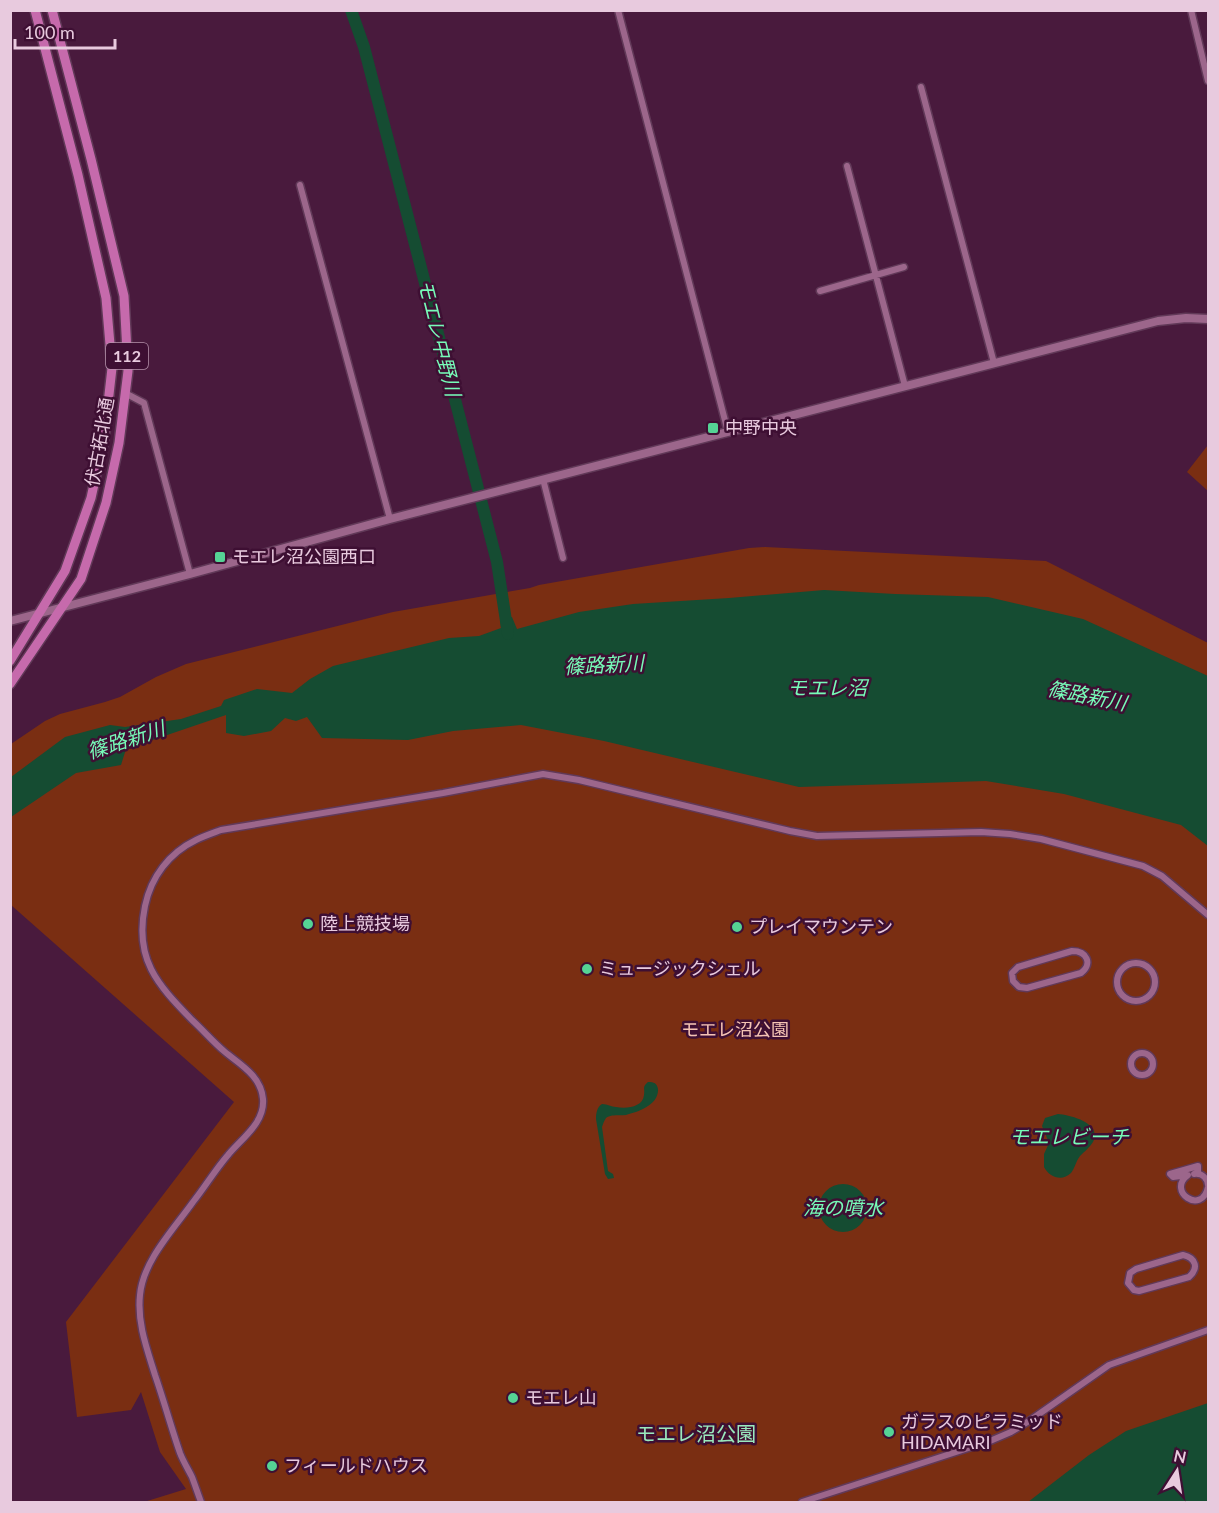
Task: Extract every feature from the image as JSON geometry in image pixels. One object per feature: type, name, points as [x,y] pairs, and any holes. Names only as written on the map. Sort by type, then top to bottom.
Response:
[{"type":"main road","name":"伏古拓北通","points":[[10,661],[65,571],[92,498],[104,439],[112,368],[106,298],[78,175],[35,10]]},
{"type":"main road","name":"伏古拓北通","points":[[10,684],[81,579],[106,503],[119,442],[128,371],[124,296],[52,10]]},
{"type":"street","points":[[618,10],[728,432]]},
{"type":"street","points":[[1191,10],[1209,81]]},
{"type":"street","points":[[921,87],[994,363]]},
{"type":"street","points":[[847,166],[906,386]]},
{"type":"street","points":[[300,185],[390,519]]},
{"type":"street","points":[[820,291],[904,267]]},
{"type":"street","points":[[10,621],[390,519],[1158,321],[1186,318],[1209,319]]},
{"type":"street","points":[[125,393],[144,403],[190,574]]},
{"type":"street","points":[[543,480],[563,558]]},
{"type":"street","points":[[201,1503],[181,1456],[144,1338],[140,1317],[140,1295],[145,1274],[155,1255],[227,1156],[257,1122],[263,1107],[261,1090],[251,1073],[223,1050],[167,995],[152,973],[145,953],[141,931],[150,888],[166,862],[196,840],[221,830],[543,774],[817,836],[981,832],[1041,839],[1143,866],[1162,876],[1209,915]]},
{"type":"street","points":[[1072,951],[1086,956],[1086,967],[1081,973],[1027,988],[1019,987],[1013,981],[1012,973],[1018,967],[1072,951]]},
{"type":"street","points":[[1130,963],[1145,965],[1155,977],[1155,987],[1152,992],[1140,1001],[1125,998],[1117,987],[1117,977],[1121,968],[1130,963]]},
{"type":"street","points":[[1198,1166],[1198,1172],[1194,1174],[1201,1174],[1205,1177],[1209,1186],[1203,1198],[1190,1199],[1183,1194],[1181,1186],[1188,1175],[1173,1177],[1170,1174],[1198,1166]]},
{"type":"street","points":[[1183,1255],[1189,1256],[1195,1263],[1196,1268],[1189,1277],[1139,1291],[1134,1290],[1128,1282],[1130,1273],[1136,1269],[1183,1255]]},
{"type":"street","points":[[802,1503],[1011,1432],[1109,1365],[1209,1330]]},
{"type":"green space","points":[[1208,445],[1208,491],[1187,472]]},
{"type":"green space","name":"モエレ沼公園","points":[[765,547],[1046,561],[1208,643],[1208,1502],[144,1502],[186,1489],[160,1452],[141,1392],[131,1410],[77,1417],[66,1322],[234,1102],[11,905],[11,744],[45,721],[60,714],[120,697],[186,664],[393,612]]},
{"type":"water","name":"モエレ沼","points":[[824,590],[988,597],[1083,619],[1208,676],[1208,846],[1181,825],[1064,794],[986,781],[799,787],[604,741],[521,725],[453,731],[408,740],[322,738],[307,717],[296,721],[285,718],[271,731],[244,736],[226,733],[226,715],[126,749],[121,765],[76,773],[11,817],[11,777],[65,737],[110,725],[125,727],[181,719],[221,706],[224,700],[257,689],[292,693],[333,666],[449,638],[479,636],[501,628],[500,618],[512,617],[517,629],[579,612],[633,604]]},
{"type":"water","points":[[648,1082],[655,1083],[658,1089],[651,1103],[631,1114],[608,1117],[604,1122],[602,1127],[608,1171],[613,1174],[614,1178],[608,1179],[605,1174],[596,1119],[598,1108],[602,1104],[625,1108],[638,1105],[643,1099],[644,1086]]},
{"type":"water","name":"モエレビーチ","points":[[1058,1114],[1084,1121],[1095,1135],[1093,1142],[1080,1156],[1071,1173],[1060,1178],[1052,1176],[1044,1167],[1044,1154],[1049,1143],[1042,1126],[1045,1118]]},
{"type":"water","name":"海の噴水","points":[[838,1184],[848,1184],[860,1191],[867,1203],[867,1213],[860,1225],[848,1232],[838,1232],[823,1221],[819,1213],[819,1203],[830,1188]]},
{"type":"water","points":[[1208,1403],[1208,1502],[1028,1502],[1089,1455],[1126,1431]]},
{"type":"waterway","name":"モエレ中野川","points":[[351,10],[364,47],[497,562],[508,634]]},
{"type":"place","name":"中野中央","points":[[713,428]]},
{"type":"place","name":"モエレ沼公園西口","points":[[220,557]]},
{"type":"place","name":"陸上競技場","points":[[308,924]]},
{"type":"place","name":"プレイマウンテン","points":[[737,927]]},
{"type":"place","name":"ミュージックシェル","points":[[587,969]]},
{"type":"place","name":"モエレ山","points":[[513,1398]]},
{"type":"place","name":"ガラスのピラミッド HIDAMARI","points":[[889,1432]]},
{"type":"place","name":"フィールドハウス","points":[[272,1466]]},
{"type":"district","name":"モエレ沼公園","points":[[696,1434]]},
{"type":"water label","name":"篠路新川","points":[[604,665]]},
{"type":"water label","name":"篠路新川","points":[[1087,696]]},
{"type":"water label","name":"篠路新川","points":[[126,740]]}]
